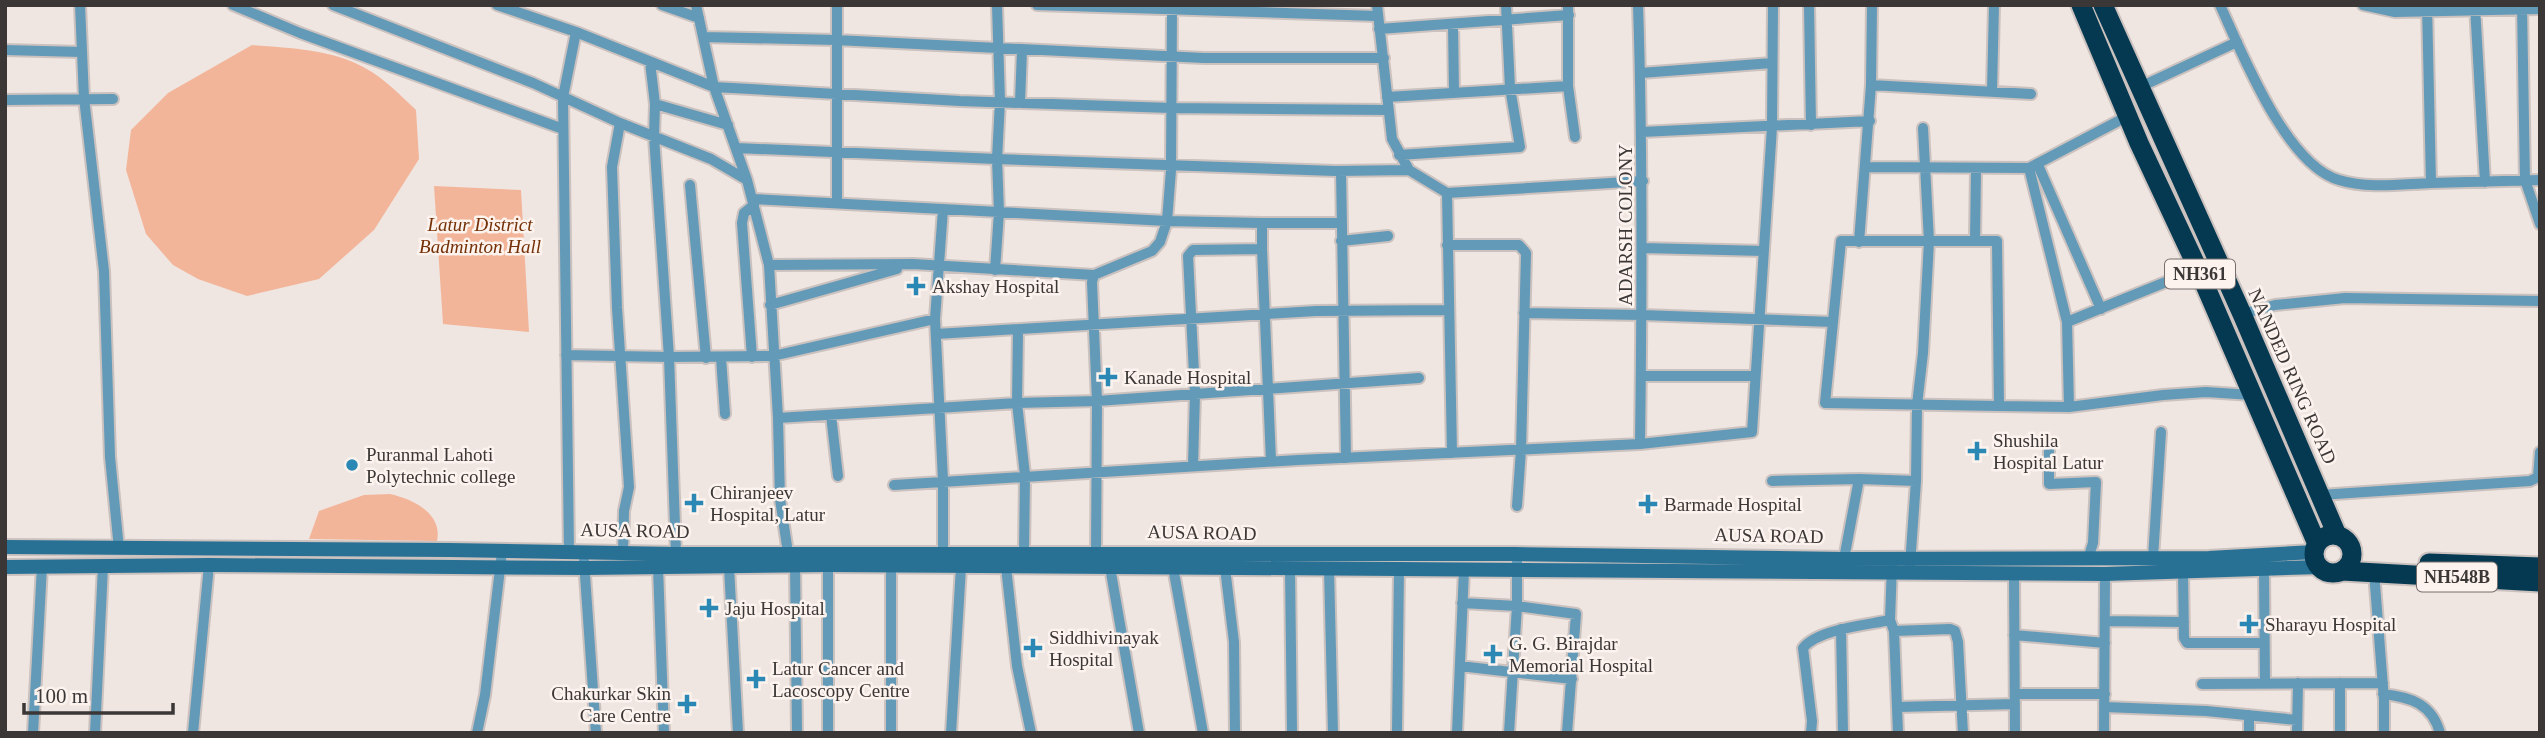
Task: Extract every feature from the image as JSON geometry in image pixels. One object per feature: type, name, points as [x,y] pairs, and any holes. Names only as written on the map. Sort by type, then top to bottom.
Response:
[{"type":"highway","name":"NH361","points":[[2081,5],[2198,269],[2317,554]]},
{"type":"highway","name":"NANDED RING ROAD","points":[[2104,5],[2337,535]]},
{"type":"highway","name":"AUSA ROAD","points":[[2337,535],[2329,535],[2317,554],[2326,571],[2346,565]]},
{"type":"highway","points":[[2337,535],[2349,544],[2346,565]]},
{"type":"highway","points":[[2346,565],[2540,567]]},
{"type":"highway","points":[[2346,565],[2374,572]]},
{"type":"highway","name":"NH548B","points":[[2374,572],[2540,582]]},
{"type":"main road","name":"AUSA ROAD","points":[[5,548],[623,552],[791,559],[943,560],[1024,553],[1517,562],[1892,559],[1910,567],[2088,559],[2317,554]]},
{"type":"main road","points":[[5,567],[729,567],[791,559],[828,565],[891,566],[943,560],[961,567],[1464,570],[1517,562],[1891,574],[1910,567],[2014,574],[2105,574],[2264,569],[2317,554]]},
{"type":"street","points":[[80,5],[84,98],[104,271],[110,457],[119,549]]},
{"type":"street","points":[[233,5],[300,33],[563,129]]},
{"type":"street","points":[[333,5],[533,83],[620,124],[711,159],[747,180]]},
{"type":"street","points":[[497,5],[576,32],[714,87],[836,95],[1171,108],[1388,110]]},
{"type":"street","points":[[662,5],[699,18]]},
{"type":"street","points":[[696,5],[714,87],[747,180],[769,265],[780,499],[791,559],[797,733]]},
{"type":"street","points":[[837,5],[837,203]]},
{"type":"street","points":[[995,270],[999,212],[997,159],[1000,101],[997,5]]},
{"type":"street","points":[[1037,5],[1377,11],[1392,139],[1409,170],[1447,193],[1643,181]]},
{"type":"street","points":[[1399,155],[1520,147],[1510,88],[1506,5]]},
{"type":"street","name":"ADARSH COLONY","points":[[1639,5],[1643,132],[1640,444]]},
{"type":"street","points":[[894,485],[1271,461],[1640,444],[1752,432],[1772,127],[1773,5]]},
{"type":"street","points":[[1810,5],[1811,125]]},
{"type":"street","points":[[1859,242],[1870,121],[1872,5]]},
{"type":"street","points":[[1992,91],[1994,5]]},
{"type":"street","points":[[2221,5],[2277,123],[2318,169],[2338,180],[2365,184],[2540,180]]},
{"type":"street","points":[[2363,5],[2376,10],[2395,12],[2522,7],[2540,9]]},
{"type":"street","points":[[769,265],[913,264],[1094,275],[1152,251],[1160,242],[1167,221],[1171,167],[1172,7]]},
{"type":"street","points":[[2522,7],[2525,180],[2540,224]]},
{"type":"street","points":[[2475,8],[2485,182]]},
{"type":"street","points":[[2427,9],[2431,183]]},
{"type":"street","points":[[1379,29],[1507,21],[1569,10],[1568,86],[1575,137]]},
{"type":"street","points":[[1452,24],[1454,92]]},
{"type":"street","points":[[576,32],[563,97],[566,355],[576,552],[584,568],[596,733]]},
{"type":"street","points":[[703,37],[836,40],[1172,57],[1384,58]]},
{"type":"street","points":[[2140,87],[2237,42]]},
{"type":"street","points":[[5,50],[81,52]]},
{"type":"street","points":[[1020,102],[1022,50]]},
{"type":"street","points":[[650,62],[655,104],[654,137],[669,357],[676,554]]},
{"type":"street","points":[[1641,73],[1772,63]]},
{"type":"street","points":[[1871,85],[2031,94]]},
{"type":"street","points":[[1387,97],[1568,86]]},
{"type":"street","points":[[5,100],[113,99]]},
{"type":"street","points":[[655,104],[728,125]]},
{"type":"street","points":[[1866,167],[2034,166],[2128,116]]},
{"type":"street","points":[[1643,132],[1870,121]]},
{"type":"street","points":[[620,124],[612,167],[629,487],[624,511],[623,552]]},
{"type":"street","points":[[1910,567],[1916,481],[1917,405],[1923,353],[1929,241],[1923,128]]},
{"type":"street","points":[[736,148],[1171,167],[1409,170]]},
{"type":"street","points":[[2034,166],[2101,309]]},
{"type":"street","points":[[2034,166],[2067,322],[2069,407]]},
{"type":"street","points":[[1975,241],[1976,168]]},
{"type":"street","points":[[1341,171],[1346,458]]},
{"type":"street","points":[[691,185],[705,358]]},
{"type":"street","points":[[1447,193],[1452,453]]},
{"type":"street","points":[[753,202],[837,203],[1167,221],[1341,223]]},
{"type":"street","points":[[752,357],[742,222],[744,213],[753,202]]},
{"type":"street","points":[[943,209],[935,320],[943,480],[943,560]]},
{"type":"street","points":[[1262,223],[1271,461]]},
{"type":"street","points":[[1341,241],[1388,236]]},
{"type":"street","points":[[1999,406],[1997,241],[1841,241],[1825,403],[1917,405],[2069,407],[2206,392],[2252,395]]},
{"type":"street","points":[[1447,245],[1519,245],[1525,253],[1521,450],[1517,506]]},
{"type":"street","points":[[1643,248],[1763,251]]},
{"type":"street","points":[[1193,466],[1195,393],[1188,256],[1193,250],[1262,249]]},
{"type":"street","points":[[770,305],[913,264]]},
{"type":"street","points":[[2067,322],[2198,269]]},
{"type":"street","points":[[1094,275],[1096,554]]},
{"type":"street","points":[[2242,314],[2275,304],[2345,298],[2540,301]]},
{"type":"street","points":[[936,334],[1266,314],[1448,310]]},
{"type":"street","points":[[1524,313],[1833,322]]},
{"type":"street","points":[[566,355],[705,358],[773,356],[935,320]]},
{"type":"street","points":[[1018,330],[1017,402],[1024,475],[1024,553]]},
{"type":"street","points":[[721,358],[725,414]]},
{"type":"street","points":[[1641,376],[1755,376]]},
{"type":"street","points":[[778,418],[1017,402],[1097,401],[1419,378]]},
{"type":"street","points":[[831,415],[838,476]]},
{"type":"street","points":[[2153,558],[2161,432]]},
{"type":"street","points":[[2049,451],[2049,484],[2096,482],[2094,544],[2088,559]]},
{"type":"street","points":[[2320,495],[2530,481],[2538,477],[2540,452]]},
{"type":"street","points":[[1844,559],[1858,479]]},
{"type":"street","points":[[1772,481],[1916,481]]},
{"type":"street","points":[[477,733],[485,695],[502,552]]},
{"type":"street","points":[[1892,559],[1892,626],[1898,733]]},
{"type":"street","points":[[1509,733],[1517,562]]},
{"type":"street","points":[[193,733],[209,565]]},
{"type":"street","points":[[828,565],[828,733]]},
{"type":"street","points":[[33,733],[42,566]]},
{"type":"street","points":[[95,733],[103,566]]},
{"type":"street","points":[[891,566],[891,733]]},
{"type":"street","points":[[659,567],[664,733]]},
{"type":"street","points":[[729,567],[738,733]]},
{"type":"street","points":[[951,733],[961,567]]},
{"type":"street","points":[[1006,567],[1017,666],[1031,733]]},
{"type":"street","points":[[1111,567],[1139,733]]},
{"type":"street","points":[[1173,567],[1203,733]]},
{"type":"street","points":[[1226,568],[1234,642],[1235,733]]},
{"type":"street","points":[[1290,569],[1292,733]]},
{"type":"street","points":[[1329,569],[1334,733]]},
{"type":"street","points":[[1398,733],[1399,569]]},
{"type":"street","points":[[2264,569],[2265,683]]},
{"type":"street","points":[[1457,733],[1464,570]]},
{"type":"street","points":[[2183,572],[2185,641],[2191,644],[2264,643]]},
{"type":"street","points":[[2374,572],[2384,733]]},
{"type":"street","points":[[2014,574],[2015,733]]},
{"type":"street","points":[[2104,733],[2105,574]]},
{"type":"street","points":[[1462,603],[1517,606],[1576,614],[1567,733]]},
{"type":"street","points":[[2105,621],[2184,622]]},
{"type":"street","points":[[1811,733],[1812,721],[1803,649],[1815,639],[1841,629],[1892,626],[1955,631],[1958,642],[1963,733]]},
{"type":"street","points":[[1841,629],[1843,733]]},
{"type":"street","points":[[2014,635],[2105,643]]},
{"type":"street","points":[[1460,666],[1572,679]]},
{"type":"street","points":[[2340,683],[2340,733]]},
{"type":"street","points":[[2202,684],[2340,683],[2383,689],[2406,696],[2430,710],[2440,733]]},
{"type":"street","points":[[2297,733],[2298,684]]},
{"type":"street","points":[[1898,707],[2015,699],[2105,700],[2297,720]]},
{"type":"street","points":[[2249,715],[2249,733]]},
{"type":"green space","points":[[252,45],[324,53],[372,72],[416,110],[419,159],[374,230],[319,279],[247,296],[198,279],[173,265],[146,234],[126,170],[131,130],[168,93]]},
{"type":"green space","name":"Latur District Badminton Hall","points":[[434,186],[521,190],[529,332],[443,324]]},
{"type":"green space","points":[[390,494],[416,504],[431,515],[438,531],[437,541],[309,539],[319,511],[364,495]]},
{"type":"place","name":"Akshay Hospital","points":[[916,286]]},
{"type":"place","name":"Kanade Hospital","points":[[1108,377]]},
{"type":"place","name":"Shushila Hospital Latur","points":[[1977,451]]},
{"type":"place","name":"Puranmal Lahoti Polytechnic college","points":[[352,465]]},
{"type":"place","name":"Chiranjeev Hospital, Latur","points":[[694,503]]},
{"type":"place","name":"Barmade Hospital","points":[[1648,504]]},
{"type":"place","name":"Jaju Hospital","points":[[709,608]]},
{"type":"place","name":"Sharayu Hospital","points":[[2249,624]]},
{"type":"place","name":"Siddhivinayak Hospital","points":[[1033,648]]},
{"type":"place","name":"G. G. Birajdar Memorial Hospital","points":[[1493,654]]},
{"type":"place","name":"Latur Cancer and Lacoscopy Centre","points":[[756,679]]},
{"type":"place","name":"Chakurkar Skin Care Centre","points":[[687,704]]}]
